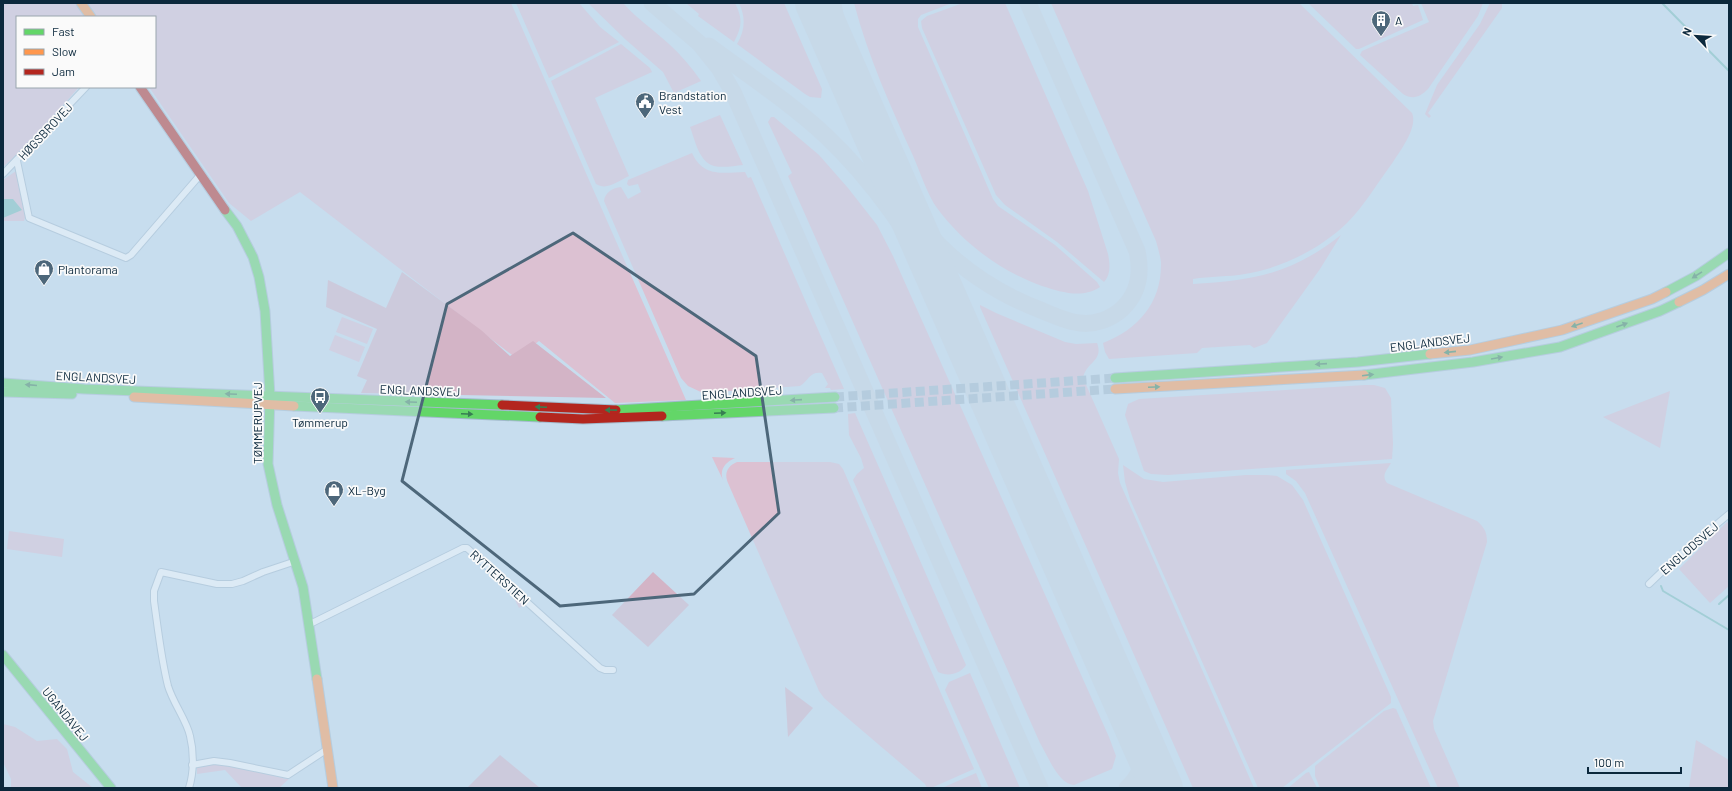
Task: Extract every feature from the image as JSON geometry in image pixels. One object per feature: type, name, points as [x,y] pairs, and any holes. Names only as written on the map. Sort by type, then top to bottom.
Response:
[{"type":"main road","points":[[81,3],[90,16]]},
{"type":"main road","name":"TØMMERUPVEJ","points":[[141,88],[237,226],[253,257],[259,277],[265,311],[270,400],[268,464],[270,482],[296,561],[303,588],[326,750],[333,788]]},
{"type":"main road","name":"ENGLANDSVEJ","points":[[1115,378],[1358,362],[1470,350],[1562,330],[1652,299],[1696,276],[1729,253]]},
{"type":"main road","name":"ENGLANDSVEJ","points":[[1115,389],[1359,376],[1473,362],[1560,347],[1660,311],[1703,290],[1729,274]]},
{"type":"main road","name":"ENGLANDSVEJ","points":[[3,383],[583,419],[834,408]]},
{"type":"main road","name":"ENGLANDSVEJ","points":[[3,392],[624,410],[835,398]]},
{"type":"main road","name":"UGANDAVEJ","points":[[3,655],[111,788]]},
{"type":"street","name":"HØGSBROVEJ","points":[[3,174],[85,88]]},
{"type":"street","points":[[17,161],[29,218],[126,258],[131,255],[201,174]]},
{"type":"street","name":"ENGLODSVEJ","points":[[1649,584],[1674,560],[1729,514]]},
{"type":"street","name":"RYTTERSTIEN","points":[[308,625],[463,548],[467,548],[600,668],[605,670],[613,670]]},
{"type":"street","points":[[189,788],[192,765],[190,736],[172,698],[162,657],[154,601],[154,591],[161,572],[217,584],[232,584],[296,561]]},
{"type":"street","points":[[192,765],[214,761],[288,775],[326,750]]},
{"type":"highlighted area","points":[[573,233],[756,356],[779,513],[694,594],[560,606],[402,481],[447,304]]},
{"type":"shaded area","points":[[3,3],[511,3],[686,400],[615,403],[539,341],[516,358],[300,192],[251,221],[229,203],[150,88],[156,88],[156,16],[16,16],[16,88],[78,88],[29,144],[3,167]]},
{"type":"shaded area","points":[[516,3],[579,3],[600,27],[619,42],[549,78]]},
{"type":"shaded area","points":[[588,3],[623,3],[673,48],[701,81],[674,93],[663,72],[625,39]]},
{"type":"shaded area","points":[[686,3],[735,3],[740,18],[740,27],[734,42],[698,16],[699,14]]},
{"type":"shaded area","points":[[739,3],[784,3],[822,89],[821,98],[810,97],[805,94],[737,44],[742,34],[744,24],[743,14]]},
{"type":"shaded area","points":[[854,3],[952,3],[921,15],[918,19],[918,27],[993,199],[998,206],[1055,245],[1097,282],[1100,287],[1093,291],[1079,294],[1064,292],[1026,280],[997,264],[958,233],[947,221],[930,197],[924,184],[873,62]]},
{"type":"shaded area","points":[[963,3],[1005,3],[1088,191],[1109,258],[1109,272],[1104,282],[1057,242],[1005,205],[996,195],[922,28],[921,21],[927,16]]},
{"type":"shaded area","points":[[1051,3],[1299,3],[1412,113],[1413,125],[1408,138],[1400,151],[1360,209],[1347,223],[1325,241],[1300,256],[1273,267],[1232,276],[1193,279],[1193,284],[1215,283],[1272,273],[1306,258],[1341,235],[1320,269],[1267,343],[1254,348],[1250,345],[1202,348],[1197,353],[1109,359],[1105,352],[1103,343],[1116,337],[1137,322],[1153,302],[1160,276],[1161,259],[1156,241]]},
{"type":"shaded area","points":[[1308,3],[1412,3],[1413,6],[1418,5],[1423,20],[1356,49]]},
{"type":"shaded area","points":[[1421,3],[1483,3],[1478,16],[1428,89],[1419,96],[1410,97],[1403,94],[1360,55],[1362,51],[1429,22]]},
{"type":"shaded area","points":[[1490,3],[1502,3],[1502,8],[1428,113],[1431,116],[1429,118],[1425,114],[1437,85],[1480,24]]},
{"type":"shaded area","points":[[621,44],[650,68],[652,72],[595,98],[629,176],[608,186],[600,186],[596,184],[551,81]]},
{"type":"shaded area","points":[[720,115],[743,165],[725,167],[714,166],[705,160],[698,150],[690,127]]},
{"type":"shaded area","points":[[771,117],[774,117],[819,155],[848,188],[877,225],[893,256],[1109,737],[1116,756],[1112,769],[1074,785],[1068,783],[1058,775],[1040,743],[788,176],[792,173],[768,122]]},
{"type":"shaded area","points":[[692,153],[696,161],[708,170],[721,173],[745,172],[748,178],[751,177],[844,389],[831,390],[830,388],[825,388],[828,384],[822,373],[815,373],[800,386],[703,393],[688,386],[681,378],[604,201],[606,195],[612,189],[621,187],[628,199],[641,192],[638,184],[629,186],[627,184],[628,180]]},
{"type":"shaded area","points":[[16,171],[26,214],[24,221],[3,221],[3,180]]},
{"type":"shaded area","points":[[3,199],[13,199],[22,210],[3,218]]},
{"type":"shaded area","points":[[402,272],[481,330],[510,356],[533,341],[606,398],[361,393],[367,380],[357,376],[377,329],[326,307],[328,280],[386,308]]},
{"type":"shaded area","points":[[980,305],[1065,342],[1076,344],[1097,343],[1099,349],[1098,354],[1087,368],[1083,378],[1119,459],[1118,473],[1120,483],[1254,788],[1193,788]]},
{"type":"shaded area","points":[[342,317],[373,329],[367,344],[336,332]]},
{"type":"shaded area","points":[[335,335],[365,347],[359,362],[329,350]]},
{"type":"shaded area","points":[[1374,385],[1385,388],[1391,398],[1393,444],[1392,459],[1168,475],[1151,474],[1144,471],[1125,415],[1128,404],[1139,399]]},
{"type":"shaded area","points":[[1670,391],[1660,448],[1603,417]]},
{"type":"shaded area","points":[[855,413],[966,665],[954,674],[942,674],[938,672],[853,480],[864,468],[861,458],[849,435],[848,414]]},
{"type":"shaded area","points":[[712,457],[735,458],[724,466],[722,472],[723,480]]},
{"type":"shaded area","points":[[737,462],[830,462],[839,464],[843,469],[974,769],[931,788],[927,788],[925,784],[824,698],[819,691],[728,483],[726,473],[731,466]]},
{"type":"shaded area","points":[[1391,463],[1386,470],[1385,475],[1385,480],[1387,483],[1477,521],[1486,533],[1487,542],[1433,721],[1434,729],[1460,788],[1438,788],[1305,493],[1296,481],[1286,474],[1286,470]]},
{"type":"shaded area","points":[[1123,465],[1144,479],[1163,482],[1246,475],[1277,476],[1292,485],[1303,500],[1391,697],[1391,703],[1282,788],[1258,788],[1130,499],[1125,482]]},
{"type":"shaded area","points":[[1727,522],[1729,524],[1729,586],[1710,603],[1679,569]]},
{"type":"shaded area","points":[[9,531],[64,539],[62,557],[7,549]]},
{"type":"shaded area","points":[[653,572],[689,605],[648,647],[612,615]]},
{"type":"shaded area","points":[[514,592],[527,603],[519,608],[513,596]]},
{"type":"shaded area","points":[[970,673],[1020,788],[989,788],[945,690],[949,682]]},
{"type":"shaded area","points":[[785,687],[813,708],[788,737]]},
{"type":"shaded area","points":[[1393,708],[1396,709],[1431,788],[1320,788],[1315,776],[1315,766],[1384,711]]},
{"type":"shaded area","points":[[3,724],[15,727],[37,741],[57,739],[67,749],[73,772],[93,788],[11,788],[11,779],[3,762]]},
{"type":"shaded area","points":[[1696,740],[1729,760],[1729,788],[1689,788]]},
{"type":"shaded area","points":[[500,755],[540,788],[467,788]]},
{"type":"shaded area","points":[[213,764],[231,765],[286,779],[292,776],[279,788],[242,788],[225,770],[197,774],[197,767]]},
{"type":"shaded area","points":[[1309,772],[1317,788],[1288,788],[1306,773]]},
{"type":"shaded area","points":[[976,773],[982,788],[942,788]]},
{"type":"waterway","points":[[1662,3],[1729,71]]},
{"type":"waterway","points":[[1661,586],[1663,591],[1729,630]]},
{"type":"waterway","points":[[1719,604],[1729,595]]},
{"type":"taxiway","points":[[652,3],[699,43],[719,68],[733,92],[1040,788]]},
{"type":"taxiway","points":[[833,3],[843,48],[852,78],[868,121]]},
{"type":"taxiway","points":[[892,175],[913,212],[939,245],[975,276],[1001,292],[1057,317],[1080,323],[1097,322],[1108,318],[1118,313],[1128,303],[1136,289],[1138,282],[1139,267],[1137,251],[1028,3]]},
{"type":"taxiway","points":[[709,46],[797,111],[843,153],[876,191],[906,232],[945,298]]},
{"type":"taxiway","points":[[1127,788],[1138,775],[1144,748]]},
{"type":"runway","points":[[816,3],[1162,788]]},
{"type":"tunnel","points":[[835,397],[1115,378]]},
{"type":"tunnel","points":[[834,408],[1115,389]]},
{"type":"traffic: fast","points":[[225,210],[237,226],[253,257],[259,277],[265,311],[270,396],[268,464],[277,505],[303,587],[317,679]]},
{"type":"traffic: fast","points":[[1666,292],[1696,276],[1729,253]]},
{"type":"traffic: fast","points":[[1364,375],[1473,362],[1560,347],[1660,311],[1679,302]]},
{"type":"traffic: fast","points":[[1115,378],[1358,362],[1430,354]]},
{"type":"traffic: fast","points":[[3,383],[84,389],[502,405]]},
{"type":"traffic: fast","points":[[3,392],[72,394]]},
{"type":"traffic: fast","points":[[616,410],[835,397]]},
{"type":"traffic: fast","points":[[294,406],[540,417]]},
{"type":"traffic: fast","points":[[662,416],[834,408]]},
{"type":"traffic: fast","points":[[3,655],[111,788]]},
{"type":"traffic: slow","points":[[81,3],[90,16]]},
{"type":"traffic: slow","points":[[1679,302],[1703,290],[1729,274]]},
{"type":"traffic: slow","points":[[1430,354],[1470,350],[1562,330],[1652,299],[1666,292]]},
{"type":"traffic: slow","points":[[1115,389],[1364,375]]},
{"type":"traffic: slow","points":[[134,397],[294,406]]},
{"type":"traffic: slow","points":[[317,679],[333,788]]},
{"type":"traffic: jam","points":[[141,88],[225,210]]},
{"type":"traffic: jam","points":[[502,405],[616,410]]},
{"type":"traffic: jam","points":[[540,417],[583,419],[662,416]]},
{"type":"place","name":"A","points":[[1381,37]]},
{"type":"place","name":"Brandstation Vest","points":[[645,119]]},
{"type":"place","name":"Plantorama","points":[[44,286]]},
{"type":"place","name":"Tømmerup","points":[[320,414]]},
{"type":"place","name":"XL-Byg","points":[[334,507]]}]
